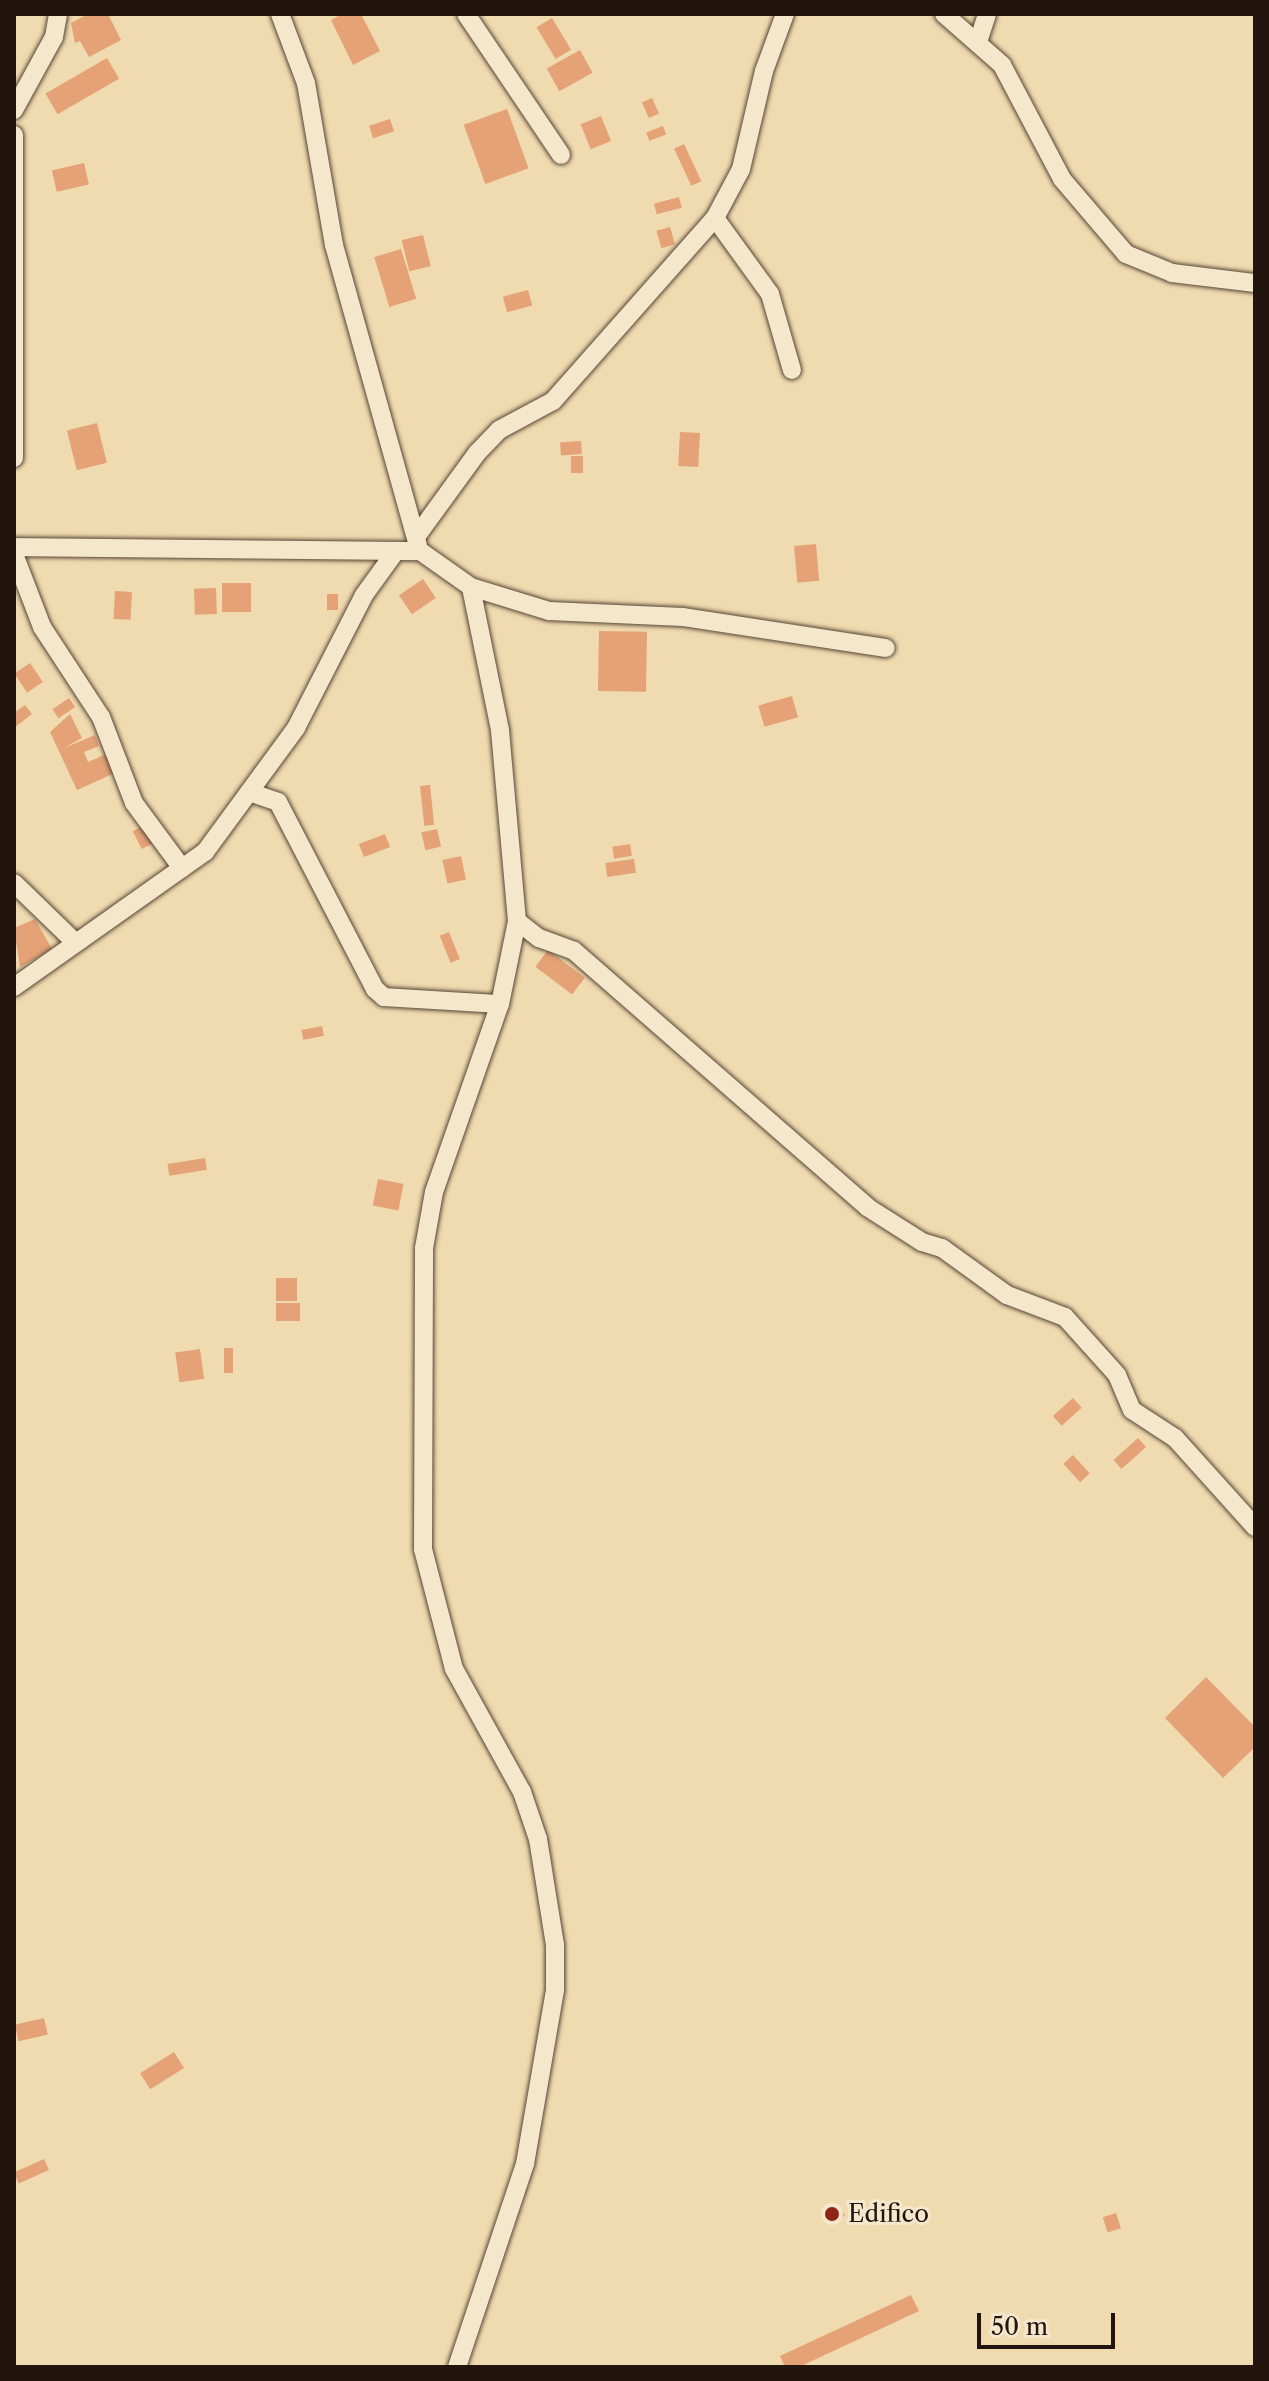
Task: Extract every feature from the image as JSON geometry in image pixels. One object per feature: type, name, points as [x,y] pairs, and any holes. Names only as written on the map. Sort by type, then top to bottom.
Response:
[{"type":"street","points":[[14,110],[54,37],[58,14]]},
{"type":"street","points":[[280,14],[306,83],[334,245],[418,544],[471,587],[549,611],[683,617],[886,648]]},
{"type":"street","points":[[466,14],[561,155]]},
{"type":"street","points":[[14,547],[396,551],[418,544],[477,453],[499,430],[553,401],[715,218],[741,169],[764,71],[785,14]]},
{"type":"street","points":[[944,14],[1002,65],[1062,179],[1126,254],[1172,273],[1255,283]]},
{"type":"street","points":[[978,42],[987,14]]},
{"type":"street","points":[[14,135],[15,451]]},
{"type":"street","points":[[715,218],[770,294],[792,370]]},
{"type":"street","points":[[14,987],[205,852],[296,728],[364,595],[396,551]]},
{"type":"street","points":[[14,554],[42,627],[101,717],[134,803],[182,868]]},
{"type":"street","points":[[457,2367],[525,2164],[555,1990],[548,1891],[538,1839],[522,1792],[454,1669],[423,1549],[424,1248],[434,1192],[500,1004],[517,921],[500,730],[471,587]]},
{"type":"street","points":[[249,792],[278,802],[375,989],[384,997],[500,1004]]},
{"type":"street","points":[[14,883],[76,943]]},
{"type":"street","points":[[517,921],[539,938],[574,951],[867,1207],[922,1242],[942,1248],[1007,1295],[1065,1317],[1117,1375],[1132,1410],[1175,1438],[1255,1527]]},
{"type":"building","points":[[88,14],[108,14],[121,40],[89,57],[80,41],[75,43],[71,23]]},
{"type":"building","points":[[342,14],[361,14],[380,51],[353,65],[331,20]]},
{"type":"building","points":[[552,18],[571,50],[556,59],[537,27]]},
{"type":"building","points":[[580,50],[593,73],[559,91],[547,68]]},
{"type":"building","points":[[107,58],[119,79],[58,114],[46,94]]},
{"type":"building","points":[[652,98],[659,114],[649,118],[642,102]]},
{"type":"building","points":[[507,109],[529,168],[485,184],[464,125]]},
{"type":"building","points":[[601,116],[611,141],[591,149],[581,124]]},
{"type":"building","points":[[390,119],[394,131],[373,138],[369,126]]},
{"type":"building","points":[[663,126],[666,134],[649,141],[646,132]]},
{"type":"building","points":[[684,144],[701,181],[691,186],[674,149]]},
{"type":"building","points":[[84,163],[89,184],[57,192],[52,170]]},
{"type":"building","points":[[679,197],[682,208],[657,214],[654,204]]},
{"type":"building","points":[[670,227],[675,244],[662,248],[657,231]]},
{"type":"building","points":[[423,235],[431,266],[409,271],[402,240]]},
{"type":"building","points":[[401,249],[416,299],[389,307],[374,257]]},
{"type":"building","points":[[528,290],[532,305],[507,312],[503,297]]},
{"type":"building","points":[[97,423],[107,463],[77,470],[67,430]]},
{"type":"building","points":[[680,432],[700,433],[698,467],[678,466]]},
{"type":"building","points":[[581,441],[582,454],[561,455],[560,442]]},
{"type":"building","points":[[571,456],[583,456],[583,473],[571,473]]},
{"type":"building","points":[[816,544],[819,581],[797,583],[794,546]]},
{"type":"building","points":[[423,579],[436,598],[412,614],[399,595]]},
{"type":"building","points":[[222,583],[251,583],[251,612],[222,612]]},
{"type":"building","points":[[216,588],[217,614],[195,615],[194,589]]},
{"type":"building","points":[[115,591],[132,592],[131,620],[114,619]]},
{"type":"building","points":[[327,594],[338,594],[338,610],[327,610]]},
{"type":"building","points":[[599,631],[647,632],[646,692],[598,691]]},
{"type":"building","points":[[30,663],[43,682],[27,693],[14,674]]},
{"type":"building","points":[[792,696],[798,717],[764,727],[758,706]]},
{"type":"building","points":[[69,698],[75,707],[59,718],[52,709]]},
{"type":"building","points":[[25,705],[32,714],[14,728],[14,713]]},
{"type":"building","points":[[70,714],[82,738],[64,748],[95,735],[99,746],[84,752],[88,762],[109,753],[117,772],[77,790],[50,732]]},
{"type":"building","points":[[430,785],[434,825],[424,826],[420,786]]},
{"type":"building","points":[[147,824],[156,842],[142,849],[133,831]]},
{"type":"building","points":[[437,829],[441,847],[425,850],[421,833]]},
{"type":"building","points":[[385,834],[390,847],[364,857],[359,844]]},
{"type":"building","points":[[630,844],[632,856],[614,859],[612,847]]},
{"type":"building","points":[[461,856],[466,879],[447,883],[442,860]]},
{"type":"building","points":[[634,859],[636,873],[607,877],[605,863]]},
{"type":"building","points":[[35,919],[52,949],[20,967],[14,928]]},
{"type":"building","points":[[449,932],[460,959],[451,963],[440,936]]},
{"type":"building","points":[[548,950],[585,978],[572,994],[535,967]]},
{"type":"building","points":[[322,1026],[324,1036],[303,1040],[301,1030]]},
{"type":"building","points":[[205,1158],[207,1170],[169,1176],[167,1164]]},
{"type":"building","points":[[378,1179],[404,1184],[398,1210],[373,1206]]},
{"type":"building","points":[[276,1278],[297,1278],[297,1301],[276,1301]]},
{"type":"building","points":[[276,1303],[300,1303],[300,1321],[276,1321]]},
{"type":"building","points":[[224,1348],[233,1348],[233,1373],[224,1373]]},
{"type":"building","points":[[200,1349],[204,1379],[179,1382],[175,1352]]},
{"type":"building","points":[[1073,1398],[1082,1408],[1062,1426],[1053,1416]]},
{"type":"building","points":[[1138,1438],[1146,1447],[1122,1469],[1113,1460]]},
{"type":"building","points":[[1073,1455],[1090,1474],[1080,1482],[1063,1464]]},
{"type":"building","points":[[1206,1677],[1255,1727],[1255,1747],[1223,1778],[1165,1718]]},
{"type":"building","points":[[44,2018],[48,2035],[19,2041],[15,2025]]},
{"type":"building","points":[[174,2052],[184,2068],[150,2089],[140,2073]]},
{"type":"building","points":[[44,2159],[49,2170],[19,2183],[14,2172]]},
{"type":"building","name":"Edifico","points":[[839,2206],[845,2216],[824,2221],[821,2212]]},
{"type":"building","points":[[1116,2213],[1121,2228],[1108,2233],[1103,2217]]},
{"type":"building","points":[[911,2295],[919,2311],[799,2367],[785,2367],[780,2356]]},
{"type":"place","name":"Edifico","points":[[832,2214]]}]
